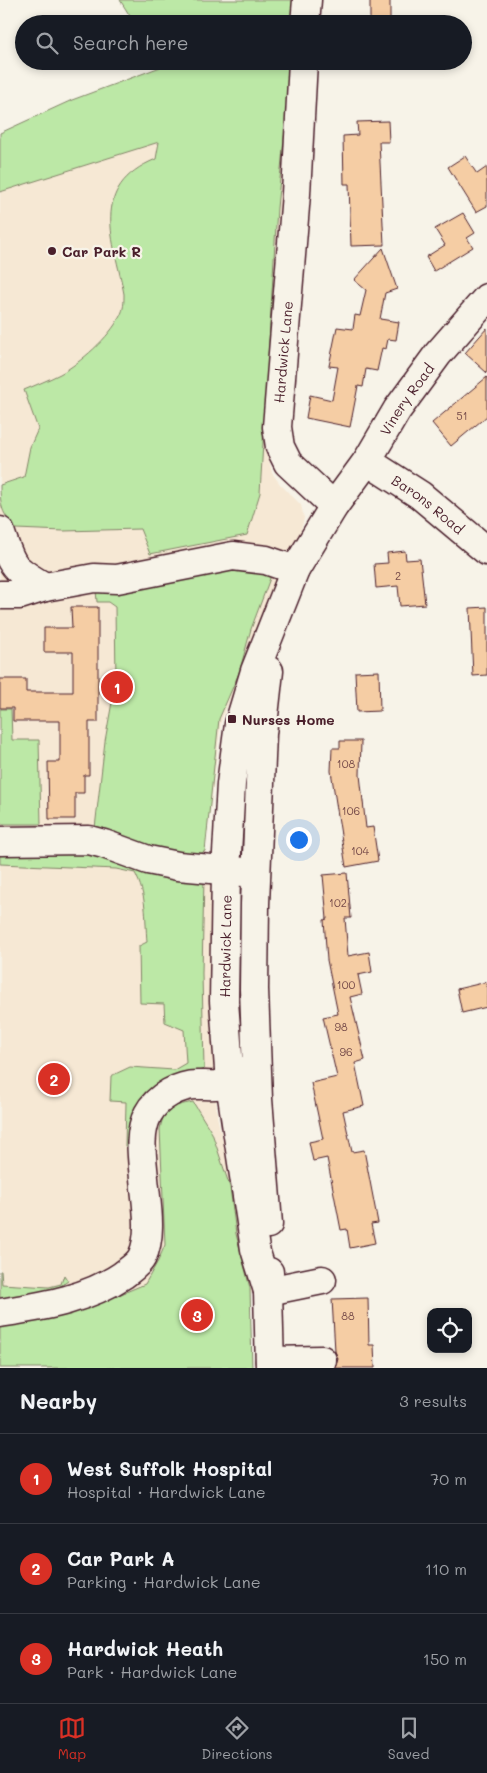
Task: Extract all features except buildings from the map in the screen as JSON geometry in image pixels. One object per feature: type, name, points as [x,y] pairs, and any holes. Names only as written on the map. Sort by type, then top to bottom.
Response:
[{"type":"street","points":[[306,15],[307,0]]},
{"type":"street","name":"Hardwick Lane","points":[[268,1291],[255,1249],[244,1176],[221,1085],[224,1001],[217,869],[228,834],[231,784],[239,724],[255,671],[295,570],[334,506],[288,464],[280,448],[277,427],[296,194],[303,70]]},
{"type":"street","name":"Vinery Road","points":[[334,506],[367,461],[397,410],[438,354],[487,298]]},
{"type":"street","name":"Barons Road","points":[[367,461],[420,495],[487,551]]},
{"type":"street","points":[[0,531],[16,569],[45,588]]},
{"type":"street","points":[[10,558],[0,595],[20,595],[94,578],[117,579],[233,556],[266,560],[295,570]]},
{"type":"street","name":"Hardwick Lane","points":[[270,1364],[268,1291],[270,1247],[258,1099],[254,989],[255,893],[262,734],[267,681],[281,606]]},
{"type":"street","points":[[0,840],[89,840],[148,860],[178,866],[246,872],[252,876],[255,893],[241,948],[244,1068],[240,1077],[221,1085],[198,1085],[180,1088],[161,1098],[148,1114],[142,1132],[148,1220],[147,1239],[142,1258],[132,1269],[111,1283],[84,1295],[61,1303],[0,1313]]},
{"type":"street","points":[[268,1291],[322,1280]]},
{"type":"street","points":[[270,1364],[322,1360]]},
{"type":"shaded area","points":[[256,70],[290,70],[278,263],[269,459],[272,473],[301,505],[304,518],[301,530],[275,587],[221,722],[205,851],[212,881],[214,1070],[217,1116],[242,1222],[253,1293],[149,1316],[0,1353],[0,135]]},
{"type":"green space","points":[[120,0],[298,0],[297,15],[129,15]]},
{"type":"green space","points":[[152,70],[291,70],[277,208],[260,493],[247,535],[150,554],[140,529],[64,531],[16,529],[3,509],[0,485],[24,477],[30,447],[38,429],[24,390],[60,374],[94,349],[115,324],[121,313],[124,305],[124,294],[112,235],[111,217],[113,200],[121,184],[135,171],[156,159],[159,142],[0,192],[0,133],[72,100]]},
{"type":"green space","points":[[223,565],[272,573],[251,629],[239,673],[219,719],[205,851],[196,857],[131,845],[116,832],[95,828],[105,741],[116,680],[115,607],[108,602],[97,602],[96,590]]},
{"type":"green space","points":[[0,709],[11,709],[12,740],[39,740],[41,824],[0,824]]},
{"type":"green space","points":[[0,850],[88,853],[204,878],[202,973],[204,1069],[181,1077],[133,1149],[125,1146],[126,1102],[110,1101],[111,1076],[130,1067],[174,1070],[186,1063],[184,1030],[165,1022],[164,1004],[140,1003],[139,946],[147,942],[145,906],[142,890],[135,873],[116,869],[0,864]]},
{"type":"green space","points":[[193,1102],[212,1133],[230,1187],[236,1234],[250,1288],[252,1368],[0,1368],[0,1325],[114,1297],[145,1284],[165,1245],[160,1129],[162,1121],[170,1108]]},
{"type":"green space","points":[[0,1271],[2,1284],[49,1287],[61,1284],[64,1275],[68,1281],[50,1293],[0,1301]]},
{"type":"place","name":"Car Park R","points":[[52,251]]},
{"type":"place","name":"West Suffolk Hospital","points":[[117,687]]},
{"type":"place","name":"Nurses Home","points":[[232,719]]},
{"type":"place","name":"Car Park A","points":[[54,1079]]},
{"type":"place","name":"Hardwick Heath","points":[[197,1315]]}]
